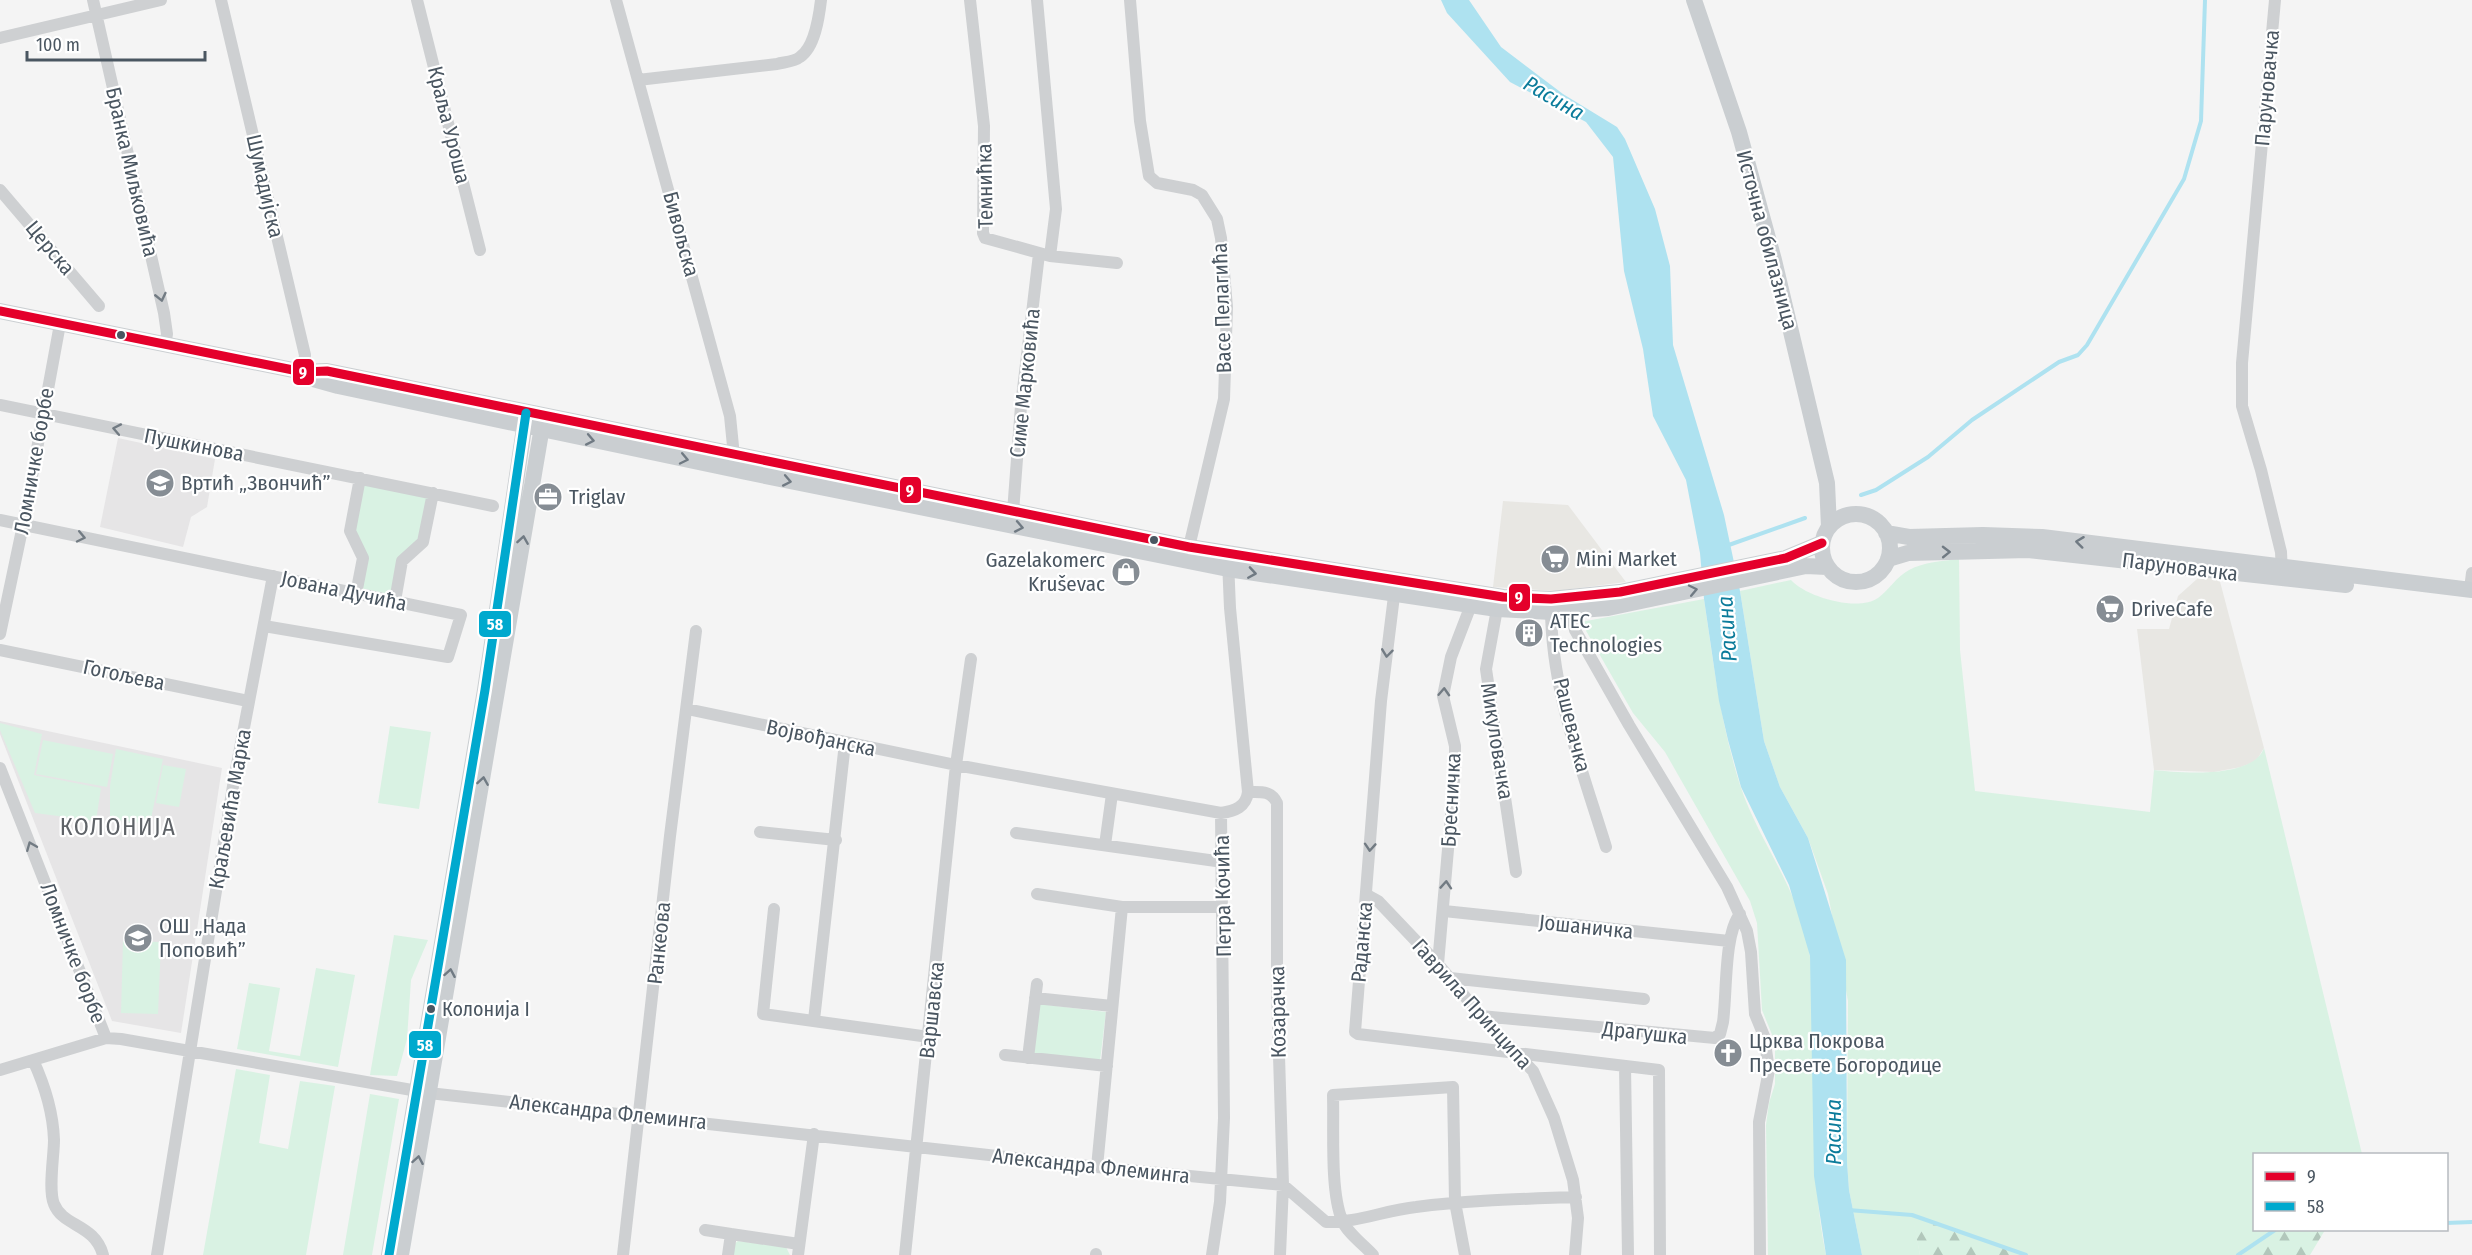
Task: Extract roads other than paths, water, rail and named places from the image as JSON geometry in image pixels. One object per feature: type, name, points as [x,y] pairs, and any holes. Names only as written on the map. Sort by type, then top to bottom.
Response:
[{"type":"main road","name":"Источна обилазница","points":[[1694,0],[1739,132],[1771,249],[1827,483],[1829,526]]},
{"type":"main road","points":[[0,311],[303,372],[327,384],[534,422],[1228,562],[1395,588],[1497,609],[1570,605],[1635,596],[1787,564],[1827,567],[1839,577],[1857,582],[1878,574],[1888,559],[1890,545],[1886,533],[1873,519],[1855,514],[1845,515],[1829,526],[1822,543],[1827,567]]},
{"type":"main road","points":[[401,1255],[422,1091],[485,690],[534,422]]},
{"type":"main road","name":"Источна обилазница","points":[[1827,483],[1843,506],[1855,514]]},
{"type":"main road","points":[[992,515],[1013,512],[1189,548],[1228,562]]},
{"type":"main road","name":"Паруновачка","points":[[1886,533],[1899,537],[2042,537],[2282,572]]},
{"type":"main road","points":[[1787,564],[1822,543]]},
{"type":"main road","name":"Паруновачка","points":[[1888,559],[1908,553],[2028,550],[2472,588]]},
{"type":"main road","points":[[1395,588],[1503,597],[1551,606]]},
{"type":"main road","points":[[389,1255],[422,1091]]},
{"type":"street","name":"Бранка Миљковића","points":[[93,0],[164,313],[167,334],[165,345]]},
{"type":"street","points":[[0,38],[161,0]]},
{"type":"street","name":"Шумадијска","points":[[221,0],[305,355],[303,372]]},
{"type":"street","name":"Краља Уроша","points":[[417,0],[480,250]]},
{"type":"street","name":"Бивољска","points":[[616,0],[730,416],[731,462]]},
{"type":"street","points":[[638,80],[777,64],[798,59],[808,49],[817,25],[821,0]]},
{"type":"street","name":"Темнићка","points":[[970,0],[983,117],[983,233],[985,238],[1045,255],[1118,263]]},
{"type":"street","name":"Симе Марковића","points":[[1013,512],[1021,406],[1045,255],[1056,209],[1037,0]]},
{"type":"street","name":"Васе Пелагића","points":[[1130,0],[1140,121],[1149,176],[1157,183],[1187,188],[1202,195],[1217,219],[1221,238],[1227,307],[1224,399],[1189,548]]},
{"type":"street","name":"Паруновачка","points":[[2275,0],[2242,363],[2242,406],[2261,470],[2282,572]]},
{"type":"street","name":"Церска","points":[[0,189],[99,306]]},
{"type":"street","name":"Ломничке борбе","points":[[0,634],[23,525],[60,324]]},
{"type":"street","name":"Пушкинова","points":[[0,405],[493,506]]},
{"type":"street","points":[[356,594],[363,558],[350,531],[360,478]]},
{"type":"street","points":[[394,601],[402,561],[423,542],[433,493]]},
{"type":"street","name":"Јована Дучића","points":[[0,520],[461,615],[448,657],[264,626]]},
{"type":"street","points":[[1228,562],[1248,792]]},
{"type":"street","name":"Краљевића Марка","points":[[157,1255],[248,701],[273,576]]},
{"type":"street","name":"Раданска","points":[[1395,588],[1381,701],[1367,895],[1354,1027],[1358,1035],[1659,1070],[1660,1255]]},
{"type":"street","name":"Бресничка","points":[[1438,964],[1455,757],[1455,746],[1443,696],[1452,657],[1471,605]]},
{"type":"street","points":[[1570,605],[1575,630],[1740,914],[1751,952],[1755,1014],[1764,1036],[1769,1070],[1759,1122],[1760,1255]]},
{"type":"street","name":"Рашевачка","points":[[1551,606],[1566,715],[1606,847]]},
{"type":"street","name":"Микуловачка","points":[[1497,609],[1486,669],[1516,872]]},
{"type":"street","name":"Ранкеова","points":[[623,1255],[696,631]]},
{"type":"street","name":"Гогољева","points":[[0,650],[248,701]]},
{"type":"street","points":[[956,765],[971,659]]},
{"type":"street","name":"Војвођанска","points":[[687,710],[956,765],[1221,813]]},
{"type":"street","points":[[814,1020],[836,840],[845,743]]},
{"type":"street","name":"Варшавска","points":[[905,1255],[956,765]]},
{"type":"street","name":"Ломничке борбе","points":[[0,768],[105,1038]]},
{"type":"street","name":"Петра Кочића","points":[[1212,1255],[1222,1180],[1221,813],[1235,811],[1243,805],[1248,792]]},
{"type":"street","name":"Козарачка","points":[[1248,792],[1269,793],[1274,796],[1276,803],[1277,991],[1283,1185],[1280,1255]]},
{"type":"street","points":[[1105,845],[1112,794]]},
{"type":"street","points":[[760,832],[836,840]]},
{"type":"street","points":[[1016,833],[1222,862]]},
{"type":"street","points":[[1037,894],[1122,907],[1223,907]]},
{"type":"street","name":"Гаврила Принципа","points":[[1367,895],[1378,901],[1438,964],[1481,1016],[1533,1071],[1554,1118],[1576,1197],[1578,1218],[1575,1255]]},
{"type":"street","points":[[1097,1167],[1122,907]]},
{"type":"street","points":[[774,909],[763,1014],[929,1037]]},
{"type":"street","name":"Јошаничка","points":[[1444,911],[1729,941]]},
{"type":"street","name":"Драгушка","points":[[1481,1016],[1715,1038],[1720,1034],[1723,1022],[1732,926],[1740,914]]},
{"type":"street","name":"Драгушка","points":[[1450,978],[1644,999]]},
{"type":"street","points":[[1028,1058],[1037,984]]},
{"type":"street","points":[[1035,998],[1112,1006]]},
{"type":"street","name":"Александра Флеминга","points":[[0,1070],[105,1038],[422,1091],[1097,1167],[1283,1185]]},
{"type":"street","points":[[1005,1055],[1107,1065]]},
{"type":"street","points":[[33,1060],[46,1090],[52,1116],[52,1200],[62,1215],[95,1238],[103,1255]]},
{"type":"street","points":[[1625,1066],[1628,1255]]},
{"type":"street","points":[[1373,1255],[1343,1222],[1336,1190],[1333,1095],[1453,1087],[1455,1202],[1465,1255]]},
{"type":"street","points":[[705,1230],[798,1250],[814,1134]]},
{"type":"street","points":[[1283,1185],[1318,1218],[1326,1222],[1343,1222],[1414,1207],[1455,1202],[1576,1197]]},
{"type":"street","points":[[728,1255],[730,1234]]},
{"type":"water","name":"Расина","points":[[1441,0],[1469,0],[1501,47],[1563,94],[1617,127],[1625,139],[1655,209],[1670,266],[1673,345],[1724,515],[1740,591],[1764,741],[1780,787],[1808,838],[1846,960],[1847,1162],[1849,1190],[1862,1255],[1826,1255],[1814,1176],[1810,956],[1789,885],[1741,787],[1728,740],[1719,701],[1704,599],[1700,553],[1686,480],[1653,416],[1643,349],[1624,271],[1613,157],[1586,122],[1510,82],[1447,13]]},
{"type":"waterway","points":[[1861,495],[1876,490],[1928,457],[1972,420],[2059,362],[2078,355],[2087,345],[2184,179],[2201,121],[2205,0]]},
{"type":"waterway","points":[[1726,546],[1805,518]]},
{"type":"waterway","points":[[1848,1210],[1912,1215],[2026,1255]]},
{"type":"waterway","points":[[2448,1223],[2472,1222]]},
{"type":"waterway","points":[[2238,1255],[2274,1231]]},
{"type":"place","name":"Вртић „Звончић”","points":[[160,483]]},
{"type":"place","name":"Triglav","points":[[548,497]]},
{"type":"place","name":"Mini Market","points":[[1555,559]]},
{"type":"place","name":"Gazelakomerc Kruševac","points":[[1126,572]]},
{"type":"place","name":"DriveCafe","points":[[2110,609]]},
{"type":"place","name":"ATEC Technologies","points":[[1529,633]]},
{"type":"place","name":"ОШ „Нада Поповић”","points":[[138,938]]},
{"type":"place","name":"Колонија I","points":[[431,1009]]},
{"type":"place","name":"Црква Покрова Пресвете Богородице","points":[[1728,1053]]},
{"type":"district","name":"КОЛОНИЈА","points":[[118,827]]}]
